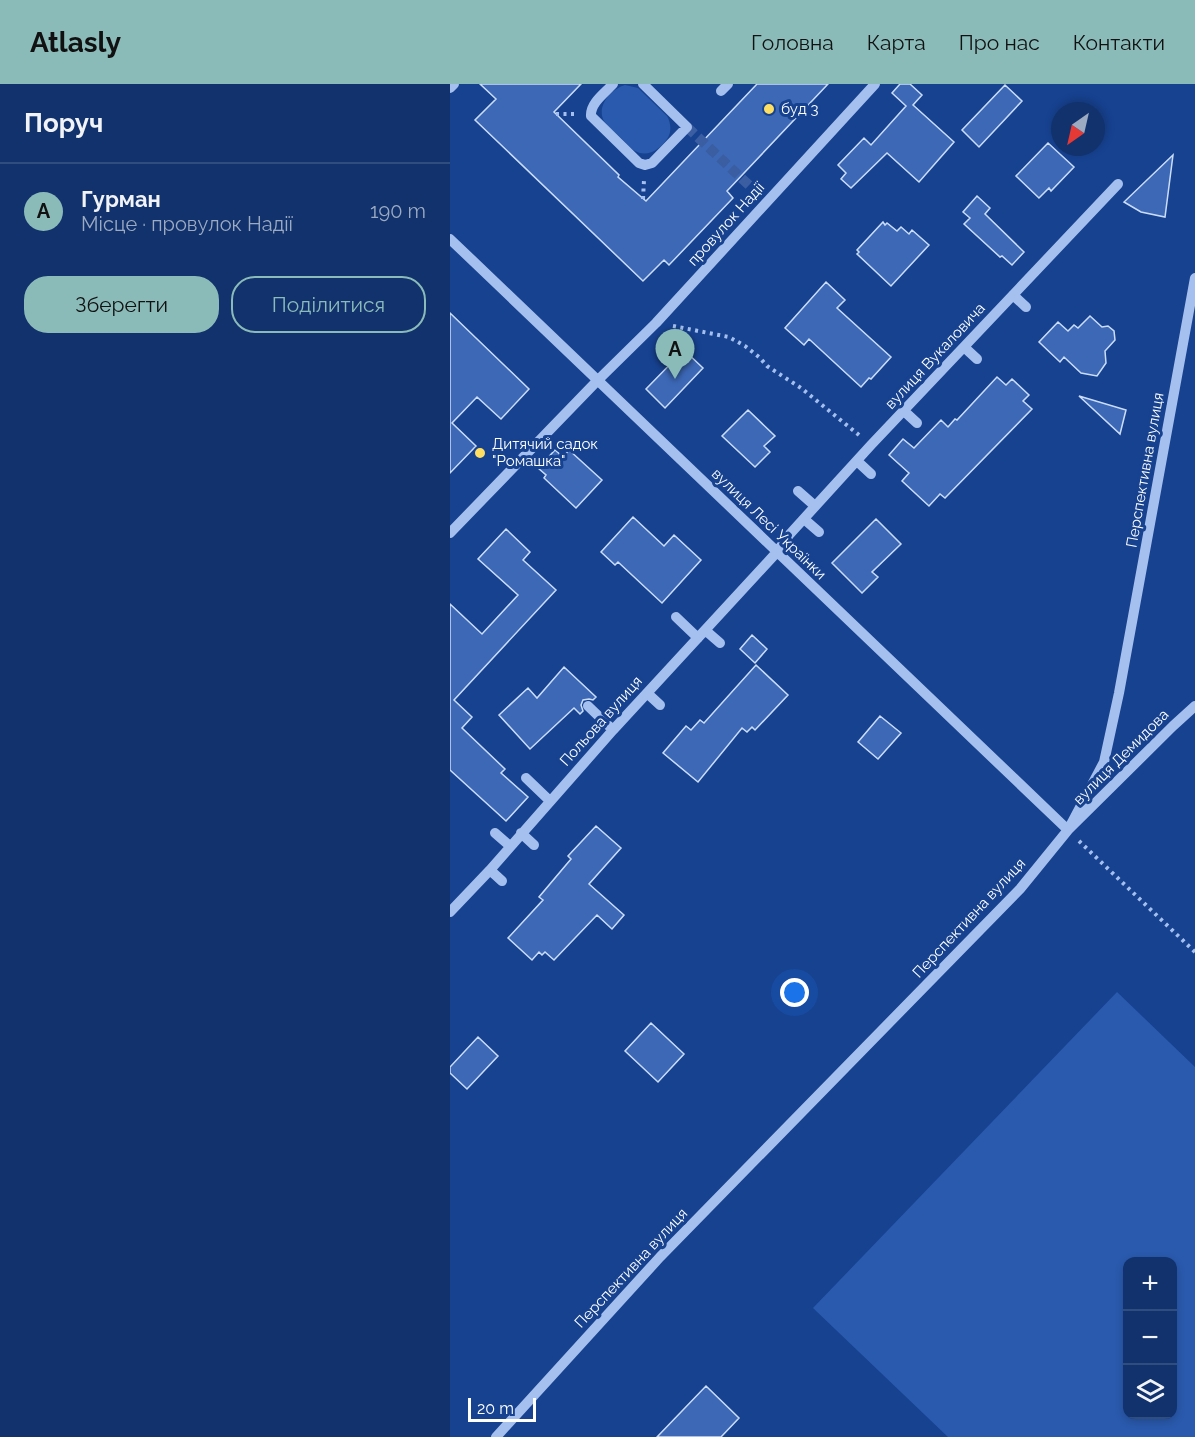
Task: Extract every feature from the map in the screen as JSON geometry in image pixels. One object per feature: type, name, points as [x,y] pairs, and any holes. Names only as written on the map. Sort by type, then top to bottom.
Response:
[{"type":"street","points":[[450,88],[454,84]]},
{"type":"street","points":[[613,84],[590,110],[591,116],[639,163],[645,165],[652,164],[687,127],[644,84]]},
{"type":"street","name":"провулок Надії","points":[[450,533],[656,323],[875,84]]},
{"type":"street","name":"вулиця Вукаловича","points":[[777,552],[789,535],[871,445],[1118,184]]},
{"type":"street","name":"вулиця Лесі Українки","points":[[450,239],[1068,830]]},
{"type":"street","name":"Перспективна вулиця","points":[[496,1437],[660,1257],[1020,889],[1068,830],[1104,762],[1119,693],[1195,278]]},
{"type":"street","points":[[1013,295],[1026,307]]},
{"type":"street","points":[[964,347],[977,358]]},
{"type":"street","points":[[904,411],[917,423]]},
{"type":"street","points":[[857,461],[871,474]]},
{"type":"street","points":[[798,491],[815,506]]},
{"type":"street","points":[[804,519],[819,532]]},
{"type":"street","name":"Польова вулиця","points":[[450,912],[777,552]]},
{"type":"street","points":[[676,617],[720,643]]},
{"type":"street","points":[[647,693],[660,705]]},
{"type":"street","points":[[588,706],[613,730]]},
{"type":"street","name":"вулиця Демидова","points":[[1068,830],[1195,706]]},
{"type":"street","points":[[526,778],[550,801]]},
{"type":"street","points":[[495,833],[510,846]]},
{"type":"street","points":[[521,833],[534,845]]},
{"type":"street","points":[[490,870],[502,881]]},
{"type":"path","points":[[656,323],[729,337],[745,345],[767,366],[801,388],[871,445]]},
{"type":"path","points":[[1068,830],[1195,952]]},
{"type":"shaded area","points":[[625,85],[638,88],[667,116],[670,127],[669,136],[661,146],[649,153],[640,153],[629,147],[604,121],[603,104],[610,94]]},
{"type":"shaded area","points":[[1117,992],[1195,1067],[1195,1437],[948,1437],[813,1308]]},
{"type":"building","points":[[480,84],[581,84],[554,112],[619,175],[618,177],[646,201],[757,84],[828,84],[727,191],[733,198],[669,265],[664,260],[643,281],[475,120],[496,99]]},
{"type":"building","points":[[900,84],[910,84],[922,95],[913,105],[954,142],[919,182],[887,153],[851,188],[841,179],[846,173],[838,165],[864,138],[871,145],[906,106],[892,93]]},
{"type":"building","points":[[1005,85],[1022,101],[979,147],[962,130]]},
{"type":"building","points":[[1048,143],[1051,146],[1051,156],[1062,156],[1074,167],[1051,191],[1049,188],[1039,198],[1016,176]]},
{"type":"building","points":[[1173,155],[1165,217],[1141,212],[1124,202]]},
{"type":"building","points":[[977,196],[990,208],[985,214],[1024,252],[1012,265],[964,224],[970,218],[963,212]]},
{"type":"building","points":[[883,222],[897,231],[901,227],[909,234],[912,230],[929,245],[891,286],[857,254],[859,252],[857,250]]},
{"type":"building","points":[[826,282],[845,300],[837,308],[891,357],[861,387],[809,339],[804,345],[785,328]]},
{"type":"building","points":[[450,313],[529,389],[501,419],[477,397],[452,423],[476,446],[450,473]]},
{"type":"building","points":[[1090,316],[1102,327],[1108,326],[1114,331],[1115,340],[1105,351],[1106,363],[1097,376],[1081,373],[1064,357],[1060,362],[1039,342],[1058,322],[1068,331],[1074,325],[1078,328]]},
{"type":"building","points":[[684,350],[703,368],[665,408],[646,389]]},
{"type":"building","points":[[997,377],[1006,385],[1012,379],[1029,395],[1023,401],[1032,409],[945,498],[940,494],[929,506],[902,481],[909,473],[889,455],[903,439],[914,448],[941,420],[948,427]]},
{"type":"building","points":[[1079,396],[1126,410],[1120,434]]},
{"type":"building","points":[[748,410],[775,436],[764,446],[770,452],[755,467],[722,436]]},
{"type":"building","points":[[555,450],[563,457],[569,450],[602,480],[576,508],[544,478],[546,475],[538,468]]},
{"type":"building","points":[[633,517],[664,546],[674,535],[701,560],[662,603],[618,562],[615,565],[601,552]]},
{"type":"building","points":[[876,519],[901,544],[872,572],[878,577],[862,593],[832,563]]},
{"type":"building","points":[[506,529],[530,552],[523,560],[556,590],[454,700],[472,717],[462,728],[505,769],[501,773],[528,797],[506,821],[450,770],[450,604],[482,634],[518,595],[478,559]]},
{"type":"building","points":[[752,635],[767,649],[755,663],[740,649]]},
{"type":"building","points":[[756,665],[788,695],[755,730],[752,727],[747,732],[742,728],[698,782],[663,753],[686,726],[691,730],[700,720],[704,723]]},
{"type":"building","points":[[564,667],[596,697],[593,700],[583,700],[581,705],[583,711],[580,714],[574,708],[530,749],[499,715],[528,688],[537,698]]},
{"type":"building","points":[[880,716],[901,733],[878,759],[858,742]]},
{"type":"building","points":[[596,826],[621,848],[589,884],[624,915],[612,929],[597,915],[554,960],[545,952],[542,955],[539,952],[532,960],[508,938],[543,900],[539,897],[571,859],[568,856]]},
{"type":"building","points":[[651,1023],[684,1054],[658,1082],[625,1051]]},
{"type":"building","points":[[478,1037],[498,1056],[467,1089],[450,1073],[450,1067]]},
{"type":"building","points":[[706,1386],[739,1418],[721,1437],[657,1437]]},
{"type":"tunnel","points":[[687,127],[767,202]]},
{"type":"place","name":"буд 3","points":[[769,109]]},
{"type":"place","name":"Гурман","points":[[675,379]]},
{"type":"place","name":"Дитячий садок \"Ромашка\"","points":[[480,453]]}]
